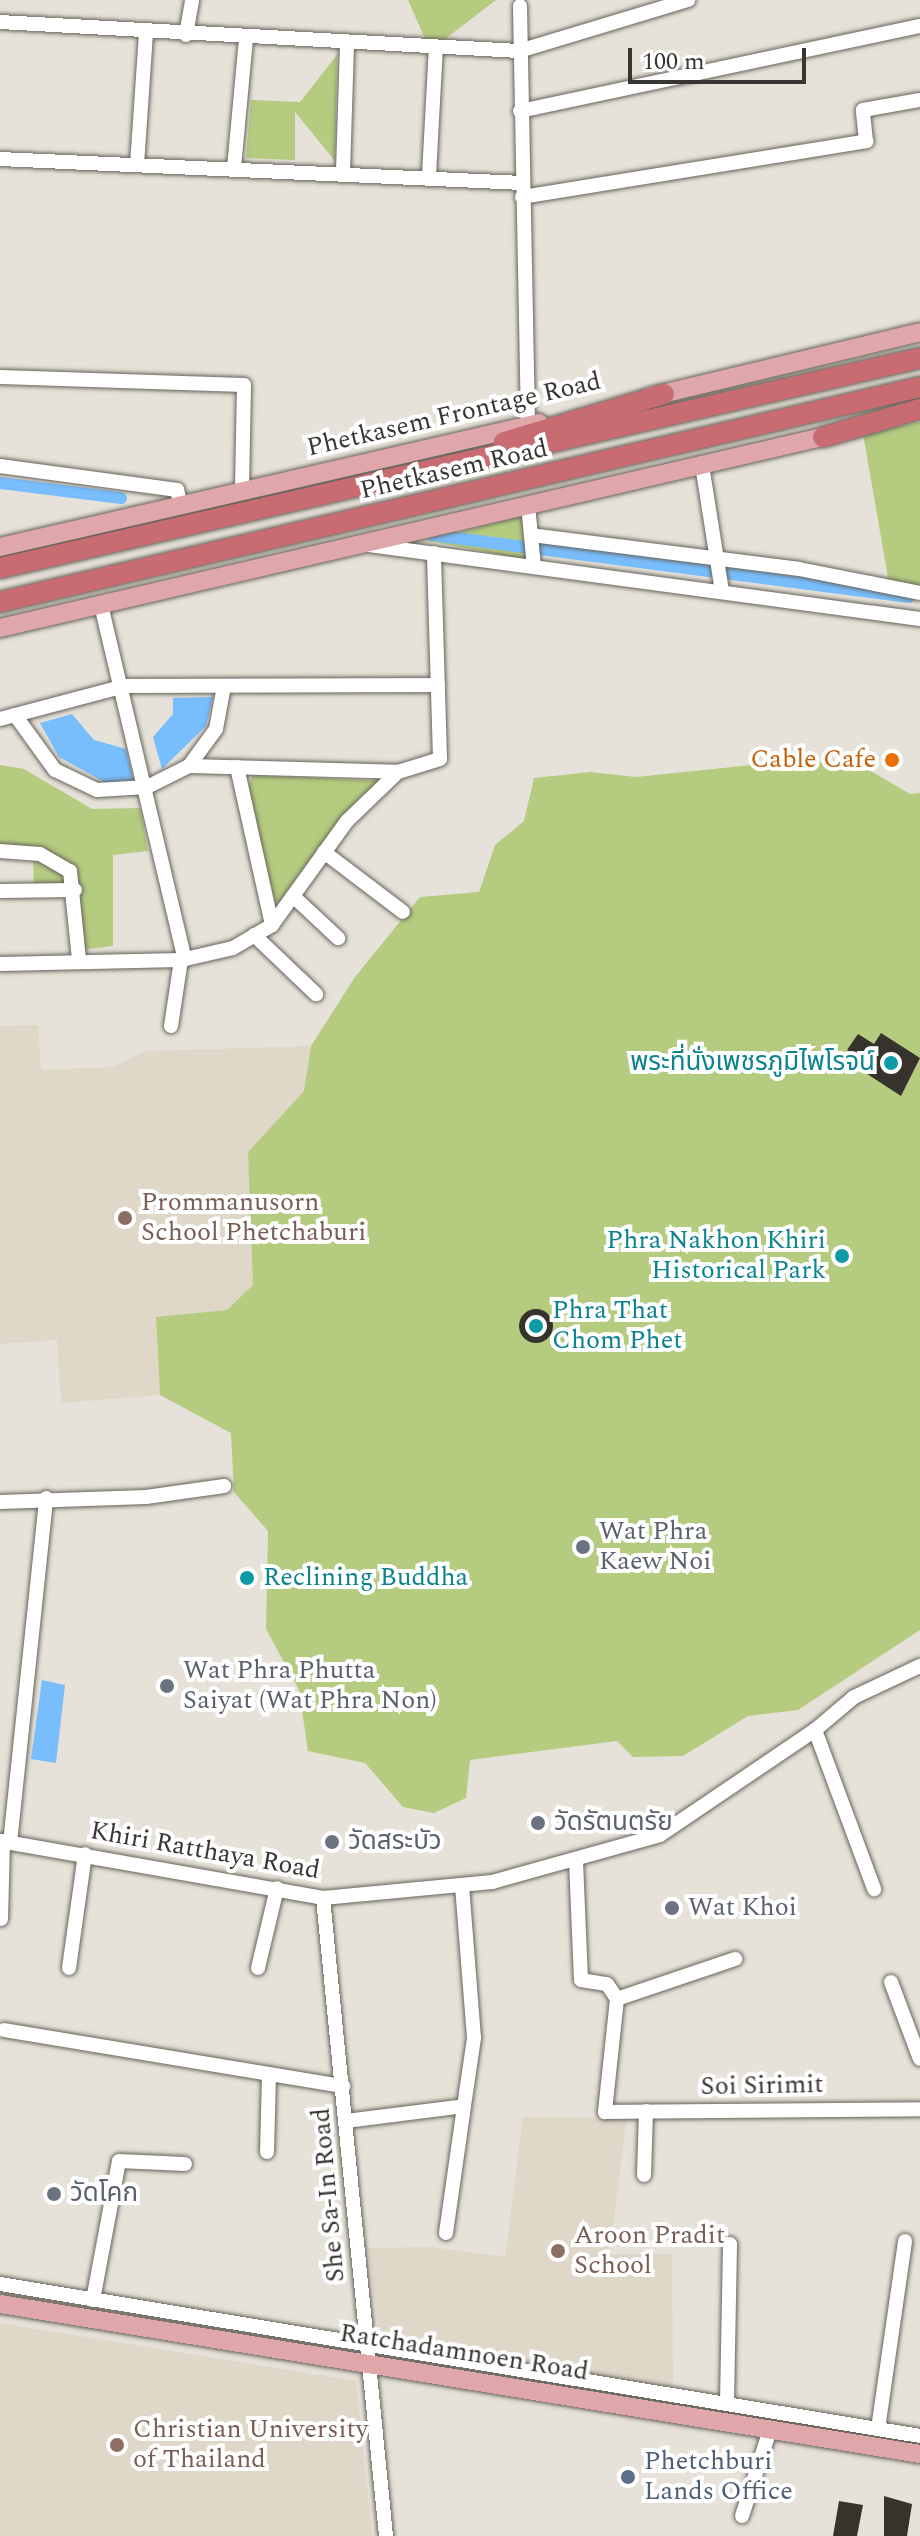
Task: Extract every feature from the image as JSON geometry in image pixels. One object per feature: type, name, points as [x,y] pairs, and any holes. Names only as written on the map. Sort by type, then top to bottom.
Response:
[{"type":"highway","name":"Phetkasem Road","points":[[0,568],[920,358]]},
{"type":"highway","name":"Phetkasem Road","points":[[0,602],[920,387]]},
{"type":"highway","points":[[316,498],[664,394]]},
{"type":"highway","points":[[823,437],[920,412]]},
{"type":"main road","name":"Phetkasem Frontage Road","points":[[0,547],[916,334]]},
{"type":"main road","points":[[0,628],[823,437]]},
{"type":"main road","name":"Ratchadamnoen Road","points":[[0,2304],[367,2355],[470,2380],[648,2399],[770,2430],[886,2436],[920,2454]]},
{"type":"street","points":[[186,35],[192,0]]},
{"type":"street","points":[[0,22],[146,33],[519,51],[688,0]]},
{"type":"street","points":[[520,6],[528,425]]},
{"type":"street","points":[[520,111],[920,26]]},
{"type":"street","points":[[137,165],[146,33]]},
{"type":"street","points":[[234,168],[246,38]]},
{"type":"street","points":[[343,172],[347,44]]},
{"type":"street","points":[[429,175],[436,46]]},
{"type":"street","points":[[0,159],[429,175],[522,190],[866,141],[863,110],[920,100]]},
{"type":"street","points":[[0,377],[244,385],[242,491]]},
{"type":"street","points":[[702,465],[722,591]]},
{"type":"street","points":[[0,466],[177,490],[181,505]]},
{"type":"street","points":[[528,505],[534,564]]},
{"type":"street","points":[[531,538],[717,559],[920,593]]},
{"type":"street","points":[[362,544],[534,564],[920,619]]},
{"type":"street","points":[[189,766],[398,772],[440,759],[434,553]]},
{"type":"street","points":[[101,605],[125,686],[183,960],[171,1026]]},
{"type":"street","points":[[224,686],[216,729],[189,766],[147,787],[97,790],[55,770],[7,717],[125,686],[438,685]]},
{"type":"street","points":[[237,767],[272,925]]},
{"type":"street","points":[[0,964],[79,959],[183,960],[233,948],[272,925],[324,852],[398,772]]},
{"type":"street","points":[[0,851],[60,861],[75,890],[79,959]]},
{"type":"street","points":[[324,852],[403,912]]},
{"type":"street","points":[[0,891],[75,890]]},
{"type":"street","points":[[293,896],[338,938]]},
{"type":"street","points":[[254,935],[316,994]]},
{"type":"street","points":[[0,1502],[46,1498],[146,1497],[224,1486]]},
{"type":"street","points":[[1,1919],[4,1842],[46,1498]]},
{"type":"street","name":"Khiri Ratthaya Road","points":[[4,1842],[323,1898],[462,1887],[576,1861],[660,1835],[815,1730],[854,1697],[920,1666]]},
{"type":"street","points":[[815,1730],[874,1889]]},
{"type":"street","points":[[69,1968],[85,1854]]},
{"type":"street","points":[[576,1861],[581,1980],[607,1984],[617,1999],[735,1959]]},
{"type":"street","points":[[446,2233],[474,2038],[462,1887]]},
{"type":"street","points":[[258,1968],[277,1888]]},
{"type":"street","name":"She Sa-In Road","points":[[323,1898],[386,2536]]},
{"type":"street","points":[[891,1982],[920,2059]]},
{"type":"street","name":"Soi Sirimit","points":[[617,1999],[605,2112],[920,2109]]},
{"type":"street","points":[[4,2030],[343,2086]]},
{"type":"street","points":[[267,2152],[269,2074]]},
{"type":"street","points":[[346,2121],[464,2106]]},
{"type":"street","points":[[644,2175],[646,2111]]},
{"type":"street","points":[[93,2300],[119,2161],[185,2164]]},
{"type":"street","points":[[886,2436],[905,2241]]},
{"type":"street","points":[[727,2402],[730,2244]]},
{"type":"street","points":[[0,2284],[367,2355],[473,2360],[648,2399],[727,2402],[886,2436],[920,2436]]},
{"type":"street","points":[[470,2380],[473,2360]]},
{"type":"street","points":[[742,2516],[770,2430]]},
{"type":"shaded area","name":"Prommanusorn School Phetchaburi","points":[[38,1025],[41,1070],[113,1067],[146,1051],[311,1046],[304,1091],[248,1152],[254,1285],[227,1310],[156,1318],[160,1395],[61,1403],[57,1340],[0,1344],[0,1026]]},
{"type":"shaded area","name":"Aroon Pradit School","points":[[523,2117],[627,2118],[609,2254],[672,2254],[673,2387],[380,2340],[368,2248],[431,2247],[505,2257]]},
{"type":"shaded area","points":[[0,2323],[356,2381],[372,2536],[0,2536]]},
{"type":"green space","points":[[408,0],[496,0],[436,46],[426,41]]},
{"type":"green space","points":[[337,55],[335,161],[295,112],[295,160],[246,158],[251,100],[300,102]]},
{"type":"green space","points":[[920,422],[920,588],[889,583],[863,434]]},
{"type":"green space","points":[[527,514],[530,560],[428,541]]},
{"type":"green space","points":[[801,760],[864,767],[910,794],[920,793],[920,1630],[798,1710],[748,1716],[683,1756],[633,1757],[617,1741],[470,1760],[466,1798],[434,1813],[403,1807],[365,1763],[308,1751],[299,1690],[266,1629],[268,1531],[234,1492],[231,1433],[160,1395],[156,1317],[227,1310],[253,1285],[248,1152],[304,1091],[311,1046],[355,977],[420,897],[479,892],[495,845],[524,821],[534,778],[590,772],[636,777]]},
{"type":"green space","points":[[0,765],[24,769],[92,809],[140,808],[148,851],[113,855],[113,946],[71,951],[70,894],[34,895],[33,858],[0,856]]},
{"type":"green space","points":[[253,775],[381,781],[282,903],[275,901],[248,787]]},
{"type":"water","points":[[213,697],[206,726],[162,769],[153,737],[173,714],[173,698]]},
{"type":"water","points":[[72,714],[94,740],[126,749],[134,782],[106,783],[59,757],[40,723]]},
{"type":"water","points":[[42,1680],[65,1685],[56,1763],[31,1759]]},
{"type":"building","name":"พระที่นั่งเพชรภูมิไพโรจน์","points":[[881,1033],[920,1058],[901,1096],[858,1068],[863,1060],[847,1050],[858,1034],[874,1044]]},
{"type":"building","name":"Phra That Chom Phet","points":[[536,1309],[548,1314],[553,1326],[548,1338],[536,1343],[524,1338],[519,1326],[524,1314]]},
{"type":"building","points":[[884,2496],[912,2504],[907,2536],[884,2536]]},
{"type":"building","points":[[839,2501],[863,2505],[857,2536],[833,2536]]},
{"type":"waterway","points":[[0,483],[121,498]]},
{"type":"waterway","points":[[432,535],[909,597]]},
{"type":"place","name":"Cable Cafe","points":[[892,760]]},
{"type":"place","name":"พระที่นั่งเพชรภูมิไพโรจน์","points":[[891,1063]]},
{"type":"place","name":"Prommanusorn School Phetchaburi","points":[[125,1218]]},
{"type":"place","name":"Phra Nakhon Khiri Historical Park","points":[[842,1256]]},
{"type":"place","name":"Phra That Chom Phet","points":[[536,1326]]},
{"type":"place","name":"Wat Phra Kaew Noi","points":[[583,1547]]},
{"type":"place","name":"Reclining Buddha","points":[[247,1578]]},
{"type":"place","name":"Wat Phra Phutta Saiyat (Wat Phra Non)","points":[[167,1686]]},
{"type":"place","name":"วัดรัตนตรัย","points":[[538,1823]]},
{"type":"place","name":"วัดสระบัว","points":[[332,1842]]},
{"type":"place","name":"Wat Khoi","points":[[672,1908]]},
{"type":"place","name":"วัดโคก","points":[[54,2194]]},
{"type":"place","name":"Aroon Pradit School","points":[[558,2251]]},
{"type":"place","name":"Christian University of Thailand","points":[[117,2445]]},
{"type":"place","name":"Phetchburi Lands Office","points":[[628,2477]]}]
